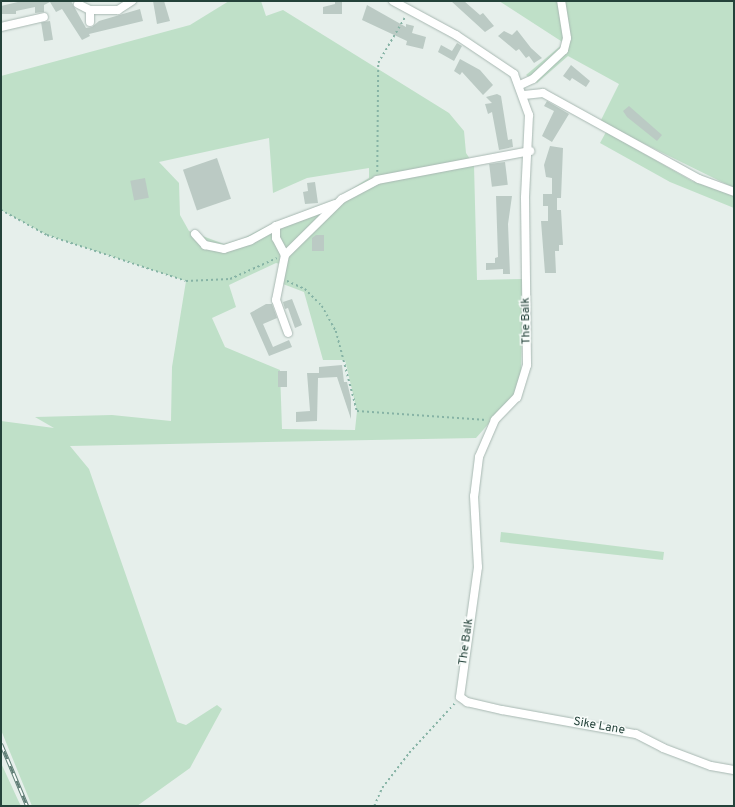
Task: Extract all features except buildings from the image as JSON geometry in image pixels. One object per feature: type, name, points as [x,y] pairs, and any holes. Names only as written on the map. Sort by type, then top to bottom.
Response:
[{"type":"street","points":[[78,4],[90,10],[118,10],[132,1]]},
{"type":"street","name":"The Balk","points":[[394,1],[508,70],[520,85],[529,115],[530,151],[525,198],[525,377],[517,397],[495,420],[479,457],[475,483],[478,566],[460,697]]},
{"type":"street","points":[[520,85],[533,79],[564,50],[567,38],[561,1]]},
{"type":"street","points":[[90,10],[90,22]]},
{"type":"street","points":[[1,27],[17,26],[44,17]]},
{"type":"street","points":[[524,95],[543,93],[699,179],[734,192]]},
{"type":"street","points":[[194,234],[205,245],[224,249],[244,243],[276,226],[337,204],[377,180],[530,151]]},
{"type":"street","points":[[288,333],[276,304],[279,278],[285,255],[337,204]]},
{"type":"street","points":[[276,226],[276,238],[285,255]]},
{"type":"street","name":"Sike Lane","points":[[460,697],[467,702],[502,710],[636,734],[683,756],[734,770]]},
{"type":"path","points":[[377,180],[378,63],[409,9]]},
{"type":"path","points":[[1,210],[47,235],[186,281],[230,279],[285,255]]},
{"type":"path","points":[[279,278],[305,289],[322,306],[342,349],[357,411],[495,420]]},
{"type":"path","points":[[374,806],[382,788],[409,753],[460,697]]},
{"type":"green space","points":[[229,1],[261,1],[266,16],[283,10],[449,113],[464,131],[466,153],[474,165],[477,280],[523,279],[521,377],[514,395],[476,438],[70,446],[89,469],[177,722],[186,725],[217,705],[222,709],[190,768],[137,806],[32,806],[1,730],[1,421],[54,428],[35,417],[112,415],[171,421],[172,367],[186,281],[47,235],[1,210],[1,76],[190,25]],"holes":[[[269,138],[273,193],[307,178],[369,168],[369,178],[334,200],[275,222],[242,239],[224,244],[189,231],[180,215],[179,183],[159,162]],[[276,263],[285,265],[283,284],[304,292],[323,360],[345,360],[357,411],[355,430],[282,429],[280,370],[225,347],[212,318],[236,307],[229,285]]]},
{"type":"green space","points":[[499,1],[734,1],[734,188],[600,122],[619,84],[568,56],[537,83],[526,75],[564,43]]},
{"type":"green space","points":[[606,132],[692,181],[734,196],[734,208],[670,182],[600,143]]},
{"type":"green space","points":[[501,532],[664,552],[663,560],[500,542]]},
{"type":"green space","points":[[1,763],[18,800],[21,806],[1,806]]},
{"type":"railway","points":[[1,744],[27,806]]}]
